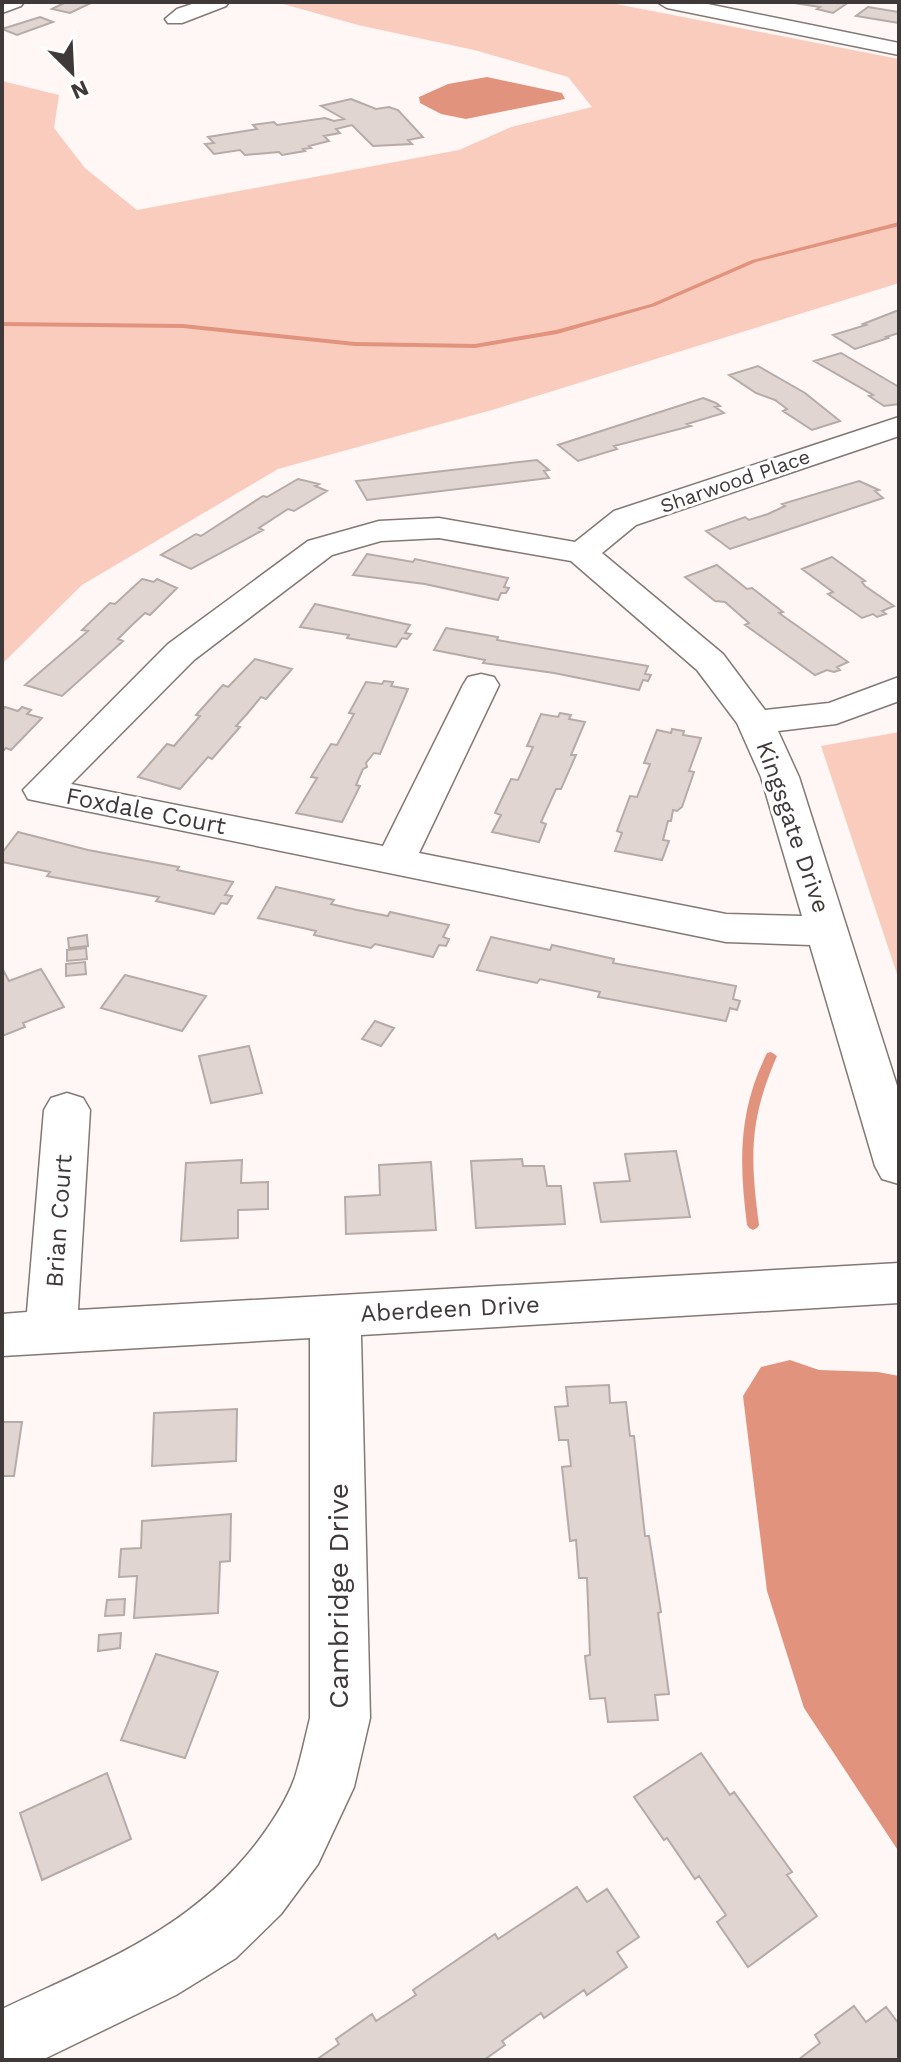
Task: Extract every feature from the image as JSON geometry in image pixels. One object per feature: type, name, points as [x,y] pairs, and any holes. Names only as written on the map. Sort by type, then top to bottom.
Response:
[{"type":"street","points":[[2,7],[14,2]]},
{"type":"street","points":[[175,19],[219,2]]},
{"type":"street","points":[[681,3],[899,49]]},
{"type":"street","name":"Sharwood Place","points":[[582,553],[610,527],[625,518],[899,426]]},
{"type":"street","name":"Foxdale Court","points":[[582,553],[439,528],[379,531],[320,548],[181,652],[42,790],[726,928],[827,931]]},
{"type":"street","name":"Kingsgate Drive","points":[[582,553],[710,662],[755,722],[780,777],[899,1166]]},
{"type":"street","points":[[395,862],[481,685]]},
{"type":"street","points":[[755,722],[836,713],[899,688]]},
{"type":"street","name":"Brian Court","points":[[51,1331],[67,1110]]},
{"type":"street","name":"Aberdeen Drive","points":[[2,1335],[899,1283]]},
{"type":"street","name":"Cambridge Drive","points":[[2,2044],[153,1972],[213,1935],[259,1892],[296,1842],[323,1787],[340,1718],[335,1315]]},
{"type":"shaded area","points":[[276,2],[606,2],[899,59],[899,283],[492,410],[278,469],[82,585],[2,664],[2,81],[59,95],[54,128],[85,168],[137,210],[459,150],[511,127],[592,107],[568,77],[474,50],[358,25]]},
{"type":"shaded area","points":[[487,77],[562,93],[565,99],[466,119],[441,114],[420,103],[419,97],[448,84]]},
{"type":"shaded area","points":[[899,732],[899,980],[821,746]]},
{"type":"shaded area","points":[[790,1360],[819,1370],[878,1372],[899,1376],[899,1852],[804,1708],[767,1591],[743,1396],[761,1367]]},
{"type":"building","points":[[66,2],[93,2],[70,13],[52,9]]},
{"type":"building","points":[[788,2],[846,4],[833,13],[817,9],[820,7]]},
{"type":"building","points":[[868,7],[899,12],[899,23],[856,16]]},
{"type":"building","points":[[40,17],[53,22],[17,35],[2,29]]},
{"type":"building","points":[[351,99],[376,109],[389,107],[398,110],[423,137],[408,140],[412,144],[373,146],[352,125],[336,129],[340,133],[324,136],[329,141],[309,146],[311,148],[303,149],[305,151],[282,155],[279,152],[245,155],[240,150],[214,154],[205,144],[214,143],[208,137],[257,129],[253,125],[344,119],[321,106]]},
{"type":"building","points":[[899,310],[899,333],[888,338],[855,349],[833,335],[866,325],[863,324]]},
{"type":"building","points":[[841,353],[899,387],[899,404],[884,406],[869,396],[873,395],[814,361]]},
{"type":"building","points":[[758,366],[805,393],[840,421],[812,430],[783,411],[787,409],[775,400],[756,393],[729,375]]},
{"type":"building","points":[[703,398],[716,403],[720,406],[715,407],[724,413],[687,424],[691,426],[614,446],[617,449],[578,461],[558,445]]},
{"type":"building","points":[[537,460],[549,470],[544,471],[549,478],[367,500],[356,481]]},
{"type":"building","points":[[298,479],[319,484],[315,486],[327,491],[294,511],[288,509],[259,528],[263,530],[191,569],[161,555],[196,534],[201,536],[263,496],[267,497]]},
{"type":"building","points":[[859,481],[879,490],[875,491],[883,498],[730,549],[706,531],[745,517],[749,520],[768,514],[785,506],[782,504]]},
{"type":"building","points":[[367,554],[413,562],[415,559],[508,578],[504,587],[509,588],[506,593],[501,593],[498,600],[425,584],[353,575]]},
{"type":"building","points":[[832,557],[894,606],[882,611],[886,614],[862,618],[828,594],[833,592],[802,569]]},
{"type":"building","points":[[717,565],[848,662],[837,667],[840,670],[827,670],[815,675],[745,625],[749,623],[725,602],[715,601],[685,577]]},
{"type":"building","points":[[142,579],[154,582],[157,579],[177,588],[150,615],[145,613],[131,626],[118,639],[123,641],[62,696],[25,685],[88,631],[82,630],[110,603],[115,604]]},
{"type":"building","points":[[315,604],[410,625],[405,633],[411,634],[407,639],[402,638],[396,647],[300,627]]},
{"type":"building","points":[[446,628],[648,666],[645,674],[651,675],[648,681],[643,680],[639,690],[483,663],[485,660],[434,650]]},
{"type":"building","points":[[255,659],[292,669],[266,699],[261,697],[212,759],[208,757],[180,789],[138,777],[167,744],[174,746],[223,685],[228,687]]},
{"type":"building","points":[[384,681],[393,682],[391,686],[408,689],[380,754],[374,753],[363,769],[356,785],[360,786],[342,822],[296,813],[317,778],[311,777],[331,744],[337,745],[354,714],[349,713],[366,682],[382,684]]},
{"type":"building","points":[[5,707],[18,711],[22,707],[31,710],[27,714],[42,718],[11,750],[6,748],[2,752],[2,711]]},
{"type":"building","points":[[560,713],[571,715],[569,719],[585,722],[571,755],[576,755],[561,789],[556,789],[541,822],[546,824],[539,842],[492,832],[501,815],[495,813],[511,779],[518,780],[533,747],[527,746],[541,714],[558,717]]},
{"type":"building","points":[[672,729],[684,731],[683,735],[701,738],[689,771],[694,772],[682,807],[673,810],[671,821],[668,821],[663,840],[669,841],[662,860],[615,851],[622,833],[617,831],[630,796],[637,797],[650,764],[644,763],[657,730],[671,733]]},
{"type":"building","points":[[18,832],[233,882],[225,895],[232,896],[227,904],[221,903],[214,914],[156,901],[159,897],[47,876],[50,872],[2,862],[2,853]]},
{"type":"building","points":[[276,887],[334,900],[331,904],[357,910],[388,916],[390,912],[449,925],[443,937],[449,939],[446,946],[439,945],[433,957],[375,944],[371,948],[258,918]]},
{"type":"building","points":[[87,935],[88,946],[69,948],[68,938]]},
{"type":"building","points":[[491,937],[550,950],[552,945],[614,959],[613,963],[736,986],[733,999],[740,1001],[737,1010],[730,1008],[726,1021],[598,997],[600,992],[540,979],[537,983],[477,970]]},
{"type":"building","points":[[86,948],[87,959],[67,961],[67,950]]},
{"type":"building","points":[[85,962],[86,974],[66,976],[66,964]]},
{"type":"building","points":[[2,968],[9,981],[41,969],[64,1007],[23,1023],[25,1027],[2,1036]]},
{"type":"building","points":[[125,975],[206,996],[182,1031],[101,1008]]},
{"type":"building","points":[[375,1021],[394,1028],[381,1046],[362,1039]]},
{"type":"building","points":[[249,1046],[262,1093],[211,1103],[199,1056]]},
{"type":"building","points":[[676,1151],[690,1217],[601,1222],[594,1183],[630,1181],[625,1154]]},
{"type":"building","points":[[522,1159],[523,1166],[544,1166],[547,1186],[561,1186],[565,1224],[476,1228],[471,1161]]},
{"type":"building","points":[[242,1160],[241,1183],[268,1182],[268,1209],[238,1210],[238,1238],[181,1241],[186,1163]]},
{"type":"building","points":[[431,1162],[436,1230],[346,1234],[345,1197],[380,1195],[379,1165]]},
{"type":"building","points":[[609,1385],[610,1403],[626,1402],[630,1436],[634,1436],[645,1536],[649,1536],[661,1612],[658,1613],[669,1694],[655,1695],[658,1720],[608,1722],[605,1698],[590,1699],[585,1656],[590,1655],[587,1578],[579,1578],[576,1540],[570,1541],[562,1467],[571,1466],[568,1440],[559,1440],[555,1407],[568,1406],[566,1387]]},
{"type":"building","points":[[237,1409],[236,1461],[152,1466],[154,1413]]},
{"type":"building","points":[[2,1422],[22,1422],[14,1476],[2,1476]]},
{"type":"building","points":[[231,1514],[230,1561],[220,1562],[218,1613],[134,1618],[137,1576],[119,1577],[121,1549],[141,1548],[142,1521]]},
{"type":"building","points":[[125,1599],[124,1615],[105,1616],[107,1600]]},
{"type":"building","points":[[121,1633],[120,1648],[98,1651],[99,1635]]},
{"type":"building","points":[[156,1654],[218,1672],[185,1758],[121,1740]]},
{"type":"building","points":[[701,1753],[730,1795],[734,1792],[792,1872],[787,1875],[817,1916],[748,1967],[717,1922],[726,1915],[699,1876],[695,1879],[667,1838],[664,1840],[634,1797]]},
{"type":"building","points":[[107,1773],[131,1839],[42,1880],[20,1813]]},
{"type":"building","points":[[577,1887],[587,1902],[607,1889],[639,1937],[617,1952],[627,1967],[587,1995],[584,1990],[544,2018],[541,2013],[502,2041],[505,2045],[484,2060],[316,2060],[339,2044],[336,2039],[372,2014],[376,2021],[416,1995],[413,1990],[495,1934],[498,1939]]},
{"type":"building","points":[[854,2006],[866,2022],[886,2007],[899,2024],[899,2060],[798,2060],[820,2043],[815,2035]]},
{"type":"waterway","points":[[2,324],[183,326],[355,344],[475,346],[557,332],[653,305],[754,261],[899,224]]},
{"type":"waterway","points":[[753,1225],[747,1139],[754,1099],[771,1056]]}]
